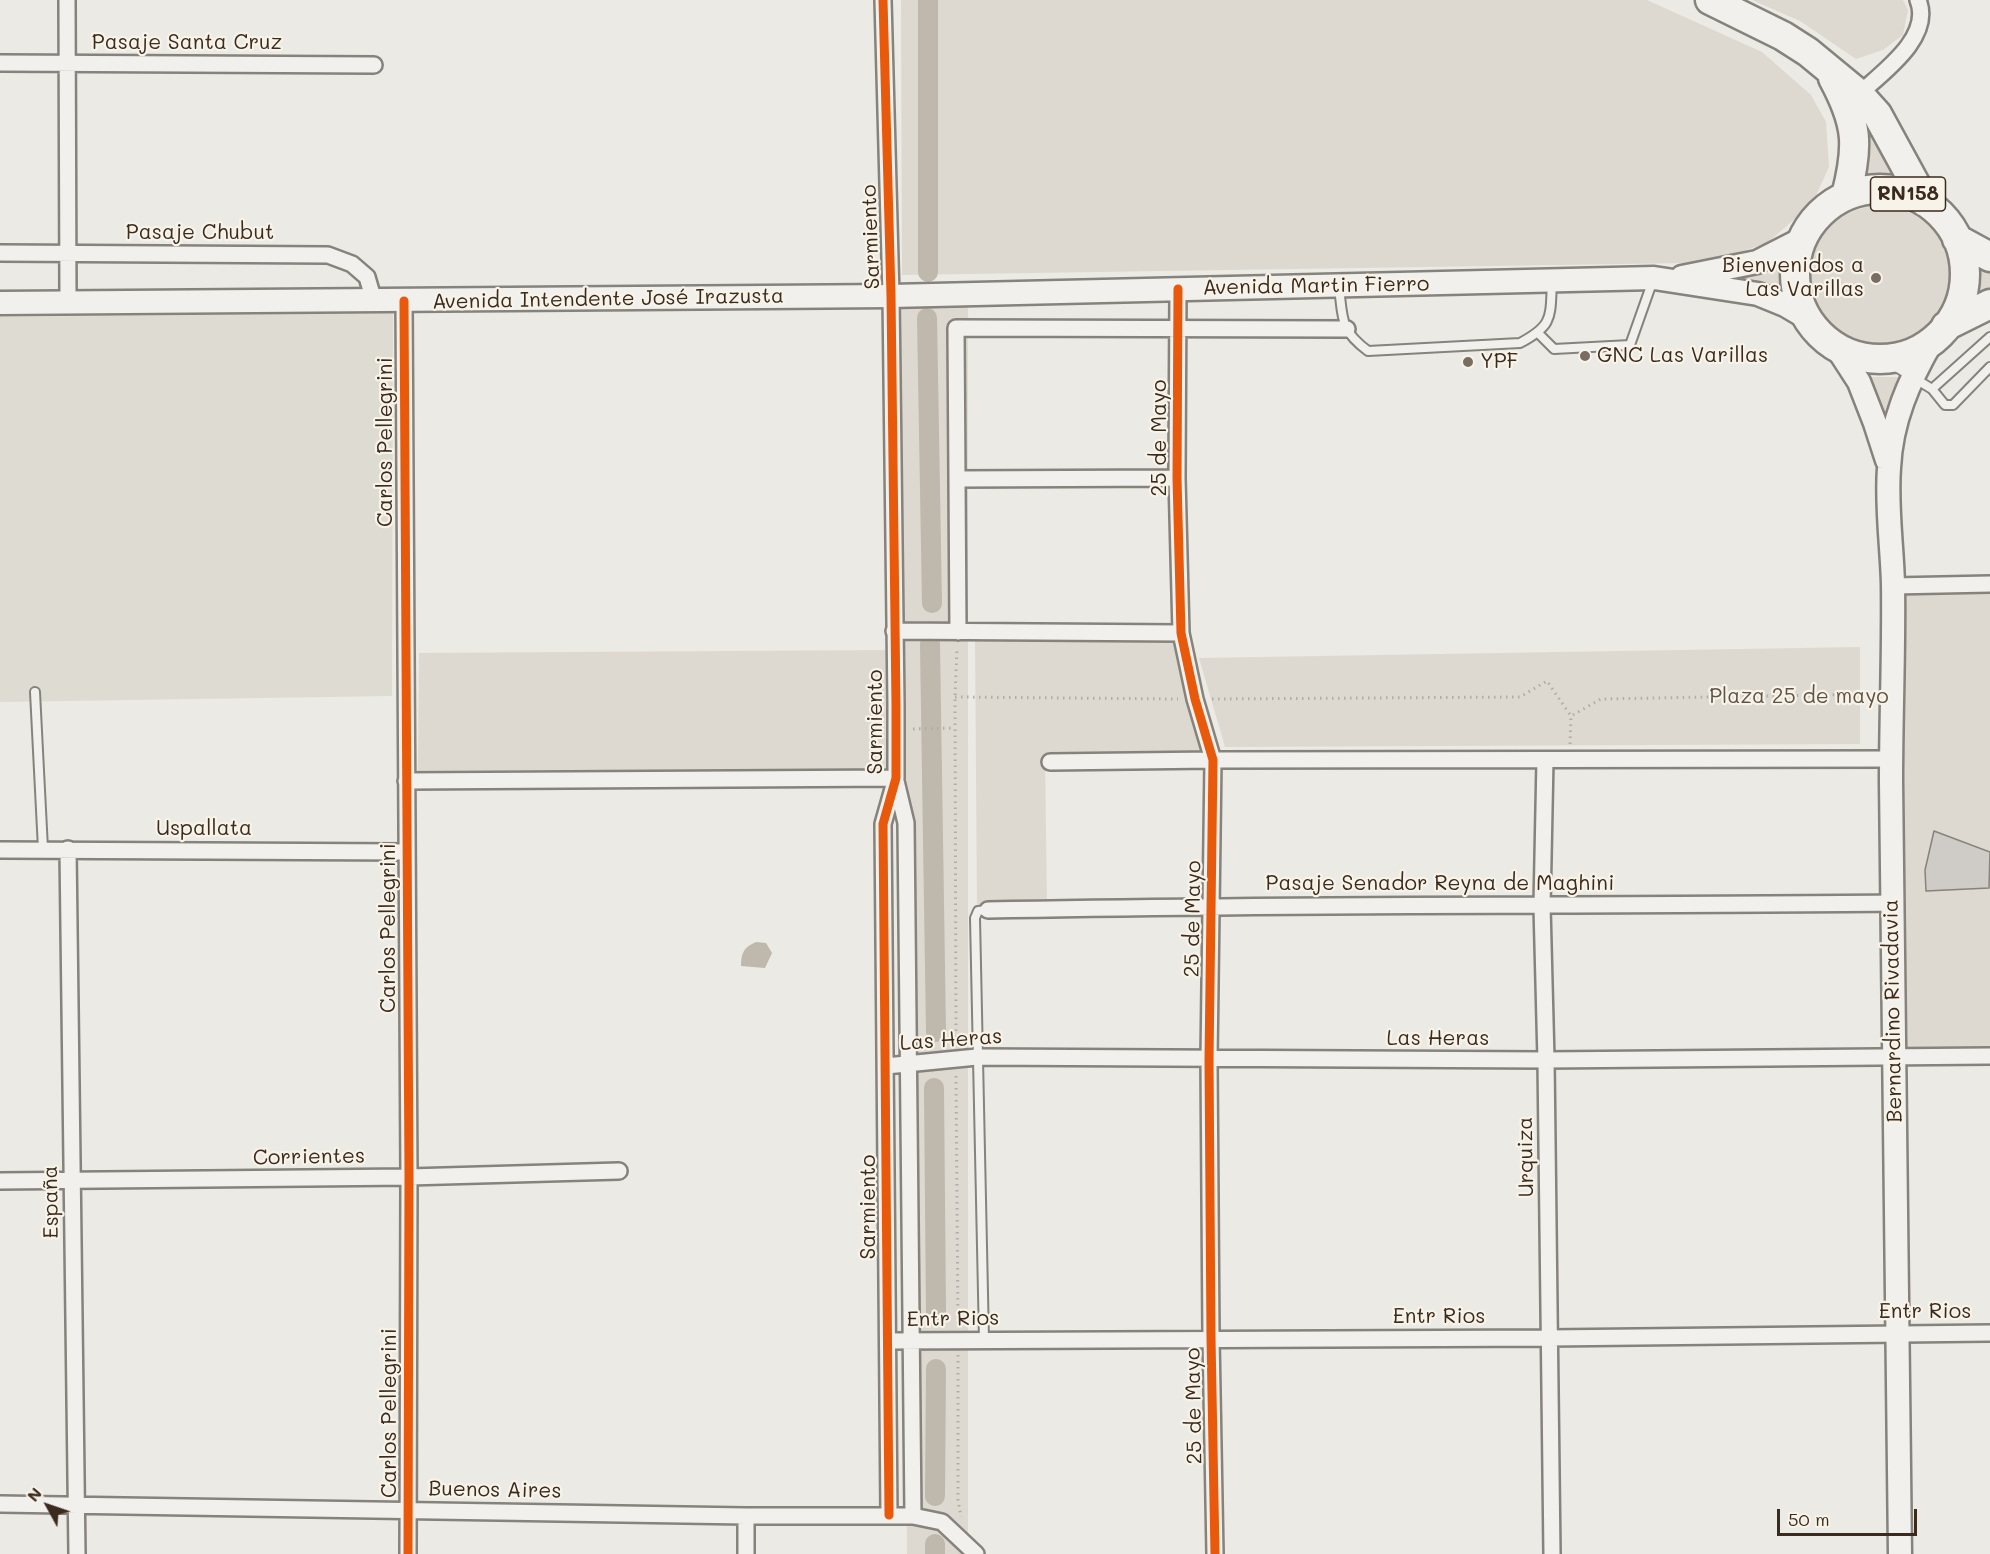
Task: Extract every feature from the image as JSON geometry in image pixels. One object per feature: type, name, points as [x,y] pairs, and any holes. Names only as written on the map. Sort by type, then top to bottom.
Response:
[{"type":"highway","name":"RN158","points":[[1710,0],[1783,36],[1808,52],[1859,94],[1877,114],[1925,202]]},
{"type":"highway","name":"RN158","points":[[1828,69],[1845,100],[1853,124],[1855,150],[1846,196]]},
{"type":"highway","name":"RN158","points":[[1886,189],[1906,193],[1925,202],[1938,212],[1957,239],[1963,257],[1965,275],[1959,302],[1939,334],[1914,352],[1883,359],[1852,354],[1837,348],[1815,330],[1798,299],[1795,279],[1796,258],[1802,239],[1813,221],[1828,207],[1846,196],[1866,190],[1886,189]]},
{"type":"highway","points":[[1957,239],[1990,257]]},
{"type":"highway","points":[[1939,334],[1990,304]]},
{"type":"main road","name":"Avenida Martin Fierro","points":[[1661,279],[1756,262],[1802,239]]},
{"type":"main road","name":"Avenida Martin Fierro","points":[[891,296],[1661,279],[1758,294],[1785,305],[1807,318]]},
{"type":"main road","name":"Avenida Intendente José Irazusta","points":[[0,303],[891,296]]},
{"type":"main road","name":"Bernardino Rivadavia","points":[[1900,1554],[1891,903],[1893,585],[1889,467],[1902,400],[1912,375],[1939,334]]},
{"type":"main road","name":"Bernardino Rivadavia","points":[[1837,348],[1859,382],[1889,467]]},
{"type":"street","points":[[67,0],[68,302]]},
{"type":"street","name":"Sarmiento","points":[[883,0],[891,296],[896,778],[883,824],[888,1515]]},
{"type":"street","points":[[1859,94],[1911,45],[1920,22],[1918,0]]},
{"type":"street","name":"Pasaje Santa Cruz","points":[[0,63],[374,66]]},
{"type":"street","name":"Pasaje Chubut","points":[[0,253],[328,255],[352,264],[367,277],[374,301]]},
{"type":"street","name":"25 de Mayo","points":[[1178,289],[1180,633],[1195,699],[1213,760],[1209,1059],[1215,1554]]},
{"type":"street","name":"Carlos Pellegrini","points":[[404,301],[409,1177],[408,1554]]},
{"type":"street","points":[[958,632],[956,328],[1347,329]]},
{"type":"street","points":[[957,480],[1178,478]]},
{"type":"street","points":[[1893,585],[1990,584]]},
{"type":"street","points":[[894,631],[1180,633]]},
{"type":"street","points":[[1050,762],[1891,759]]},
{"type":"street","name":"Urquiza","points":[[1545,760],[1542,906],[1552,1554]]},
{"type":"street","points":[[406,781],[896,778],[906,823],[911,1341],[919,1516]]},
{"type":"street","name":"España","points":[[68,849],[77,1554]]},
{"type":"street","name":"Uspallata","points":[[0,850],[407,852]]},
{"type":"street","name":"Pasaje Senador Reyna de Maghini","points":[[988,909],[1211,905],[1542,906],[1891,903]]},
{"type":"street","name":"Las Heras","points":[[886,1066],[976,1057],[1546,1060],[1990,1056]]},
{"type":"street","name":"Corrientes","points":[[0,1181],[409,1177],[619,1171]]},
{"type":"street","name":"Entr Rios","points":[[888,1341],[1990,1333]]},
{"type":"street","name":"Buenos Aires","points":[[0,1504],[746,1516],[919,1516],[942,1522],[976,1554]]},
{"type":"street","points":[[746,1516],[746,1554]]},
{"type":"lane","points":[[1538,333],[1554,348],[1630,345],[1661,279]]},
{"type":"lane","points":[[1339,285],[1343,323],[1353,339],[1368,351],[1520,343],[1538,333],[1550,316],[1552,280]]},
{"type":"lane","points":[[1932,388],[1990,337]]},
{"type":"lane","points":[[1883,359],[1932,388],[1945,405],[1953,405],[1990,367]]},
{"type":"lane","points":[[35,692],[43,849]]},
{"type":"lane","points":[[984,1340],[976,1057],[975,918],[978,911],[988,909]]},
{"type":"path","points":[[958,632],[955,697],[958,1500],[965,1542]]},
{"type":"path","points":[[955,697],[1195,699],[1520,697],[1547,681],[1571,716],[1570,760]]},
{"type":"path","points":[[1571,716],[1601,699],[1891,694]]},
{"type":"path","points":[[926,729],[955,728]]},
{"type":"shaded area","points":[[393,313],[392,696],[0,702],[0,317]]},
{"type":"shaded area","points":[[756,942],[766,943],[772,953],[765,968],[741,966],[744,951]]},
{"type":"green space","points":[[901,0],[1647,0],[1762,52],[1811,95],[1826,122],[1829,167],[1812,204],[1767,243],[1728,256],[1684,263],[902,275]]},
{"type":"green space","points":[[1752,0],[1903,0],[1908,10],[1903,35],[1883,50],[1856,59],[1800,21]]},
{"type":"green space","points":[[1867,128],[1894,178],[1864,180],[1868,163]]},
{"type":"green space","points":[[1880,206],[1907,211],[1930,226],[1945,249],[1950,276],[1945,303],[1930,326],[1907,341],[1880,346],[1853,341],[1830,326],[1815,303],[1810,276],[1815,249],[1830,226],[1853,211]]},
{"type":"green space","points":[[1789,252],[1789,293],[1768,284],[1718,279]]},
{"type":"green space","points":[[1978,265],[1990,271],[1990,296],[1976,301],[1980,278]]},
{"type":"green space","points":[[898,307],[968,307],[968,1554],[907,1554]]},
{"type":"green space","points":[[1867,377],[1903,377],[1885,423],[1879,399]]},
{"type":"green space","points":[[1990,583],[1990,1056],[1894,1057],[1893,586]]},
{"type":"green space","points":[[975,641],[1173,642],[1205,754],[1045,757],[1047,904],[977,905]]},
{"type":"green space","name":"Plaza 25 de mayo","points":[[1860,647],[1860,744],[1225,747],[1199,658]]},
{"type":"green space","points":[[886,650],[887,769],[418,771],[419,653]]},
{"type":"building","points":[[1934,831],[1990,852],[1989,888],[1926,891],[1925,870]]},
{"type":"waterway","points":[[928,0],[928,272]]},
{"type":"waterway","points":[[927,318],[932,603]]},
{"type":"waterway","points":[[930,644],[936,1032]]},
{"type":"waterway","points":[[934,1088],[936,1313]]},
{"type":"waterway","points":[[935,1496],[936,1369]]},
{"type":"waterway","points":[[935,1544],[935,1554]]},
{"type":"cycle path","points":[[883,0],[891,296],[896,705],[896,778],[883,824],[889,1515]]},
{"type":"cycle path","points":[[1178,289],[1177,478],[1181,633],[1195,699],[1213,760],[1209,1059],[1215,1554]]},
{"type":"cycle path","points":[[404,301],[409,1177],[408,1554]]},
{"type":"place","name":"Bienvenidos a Las Varillas","points":[[1876,278]]},
{"type":"place","name":"GNC Las Varillas","points":[[1585,356]]},
{"type":"place","name":"YPF","points":[[1468,362]]}]
